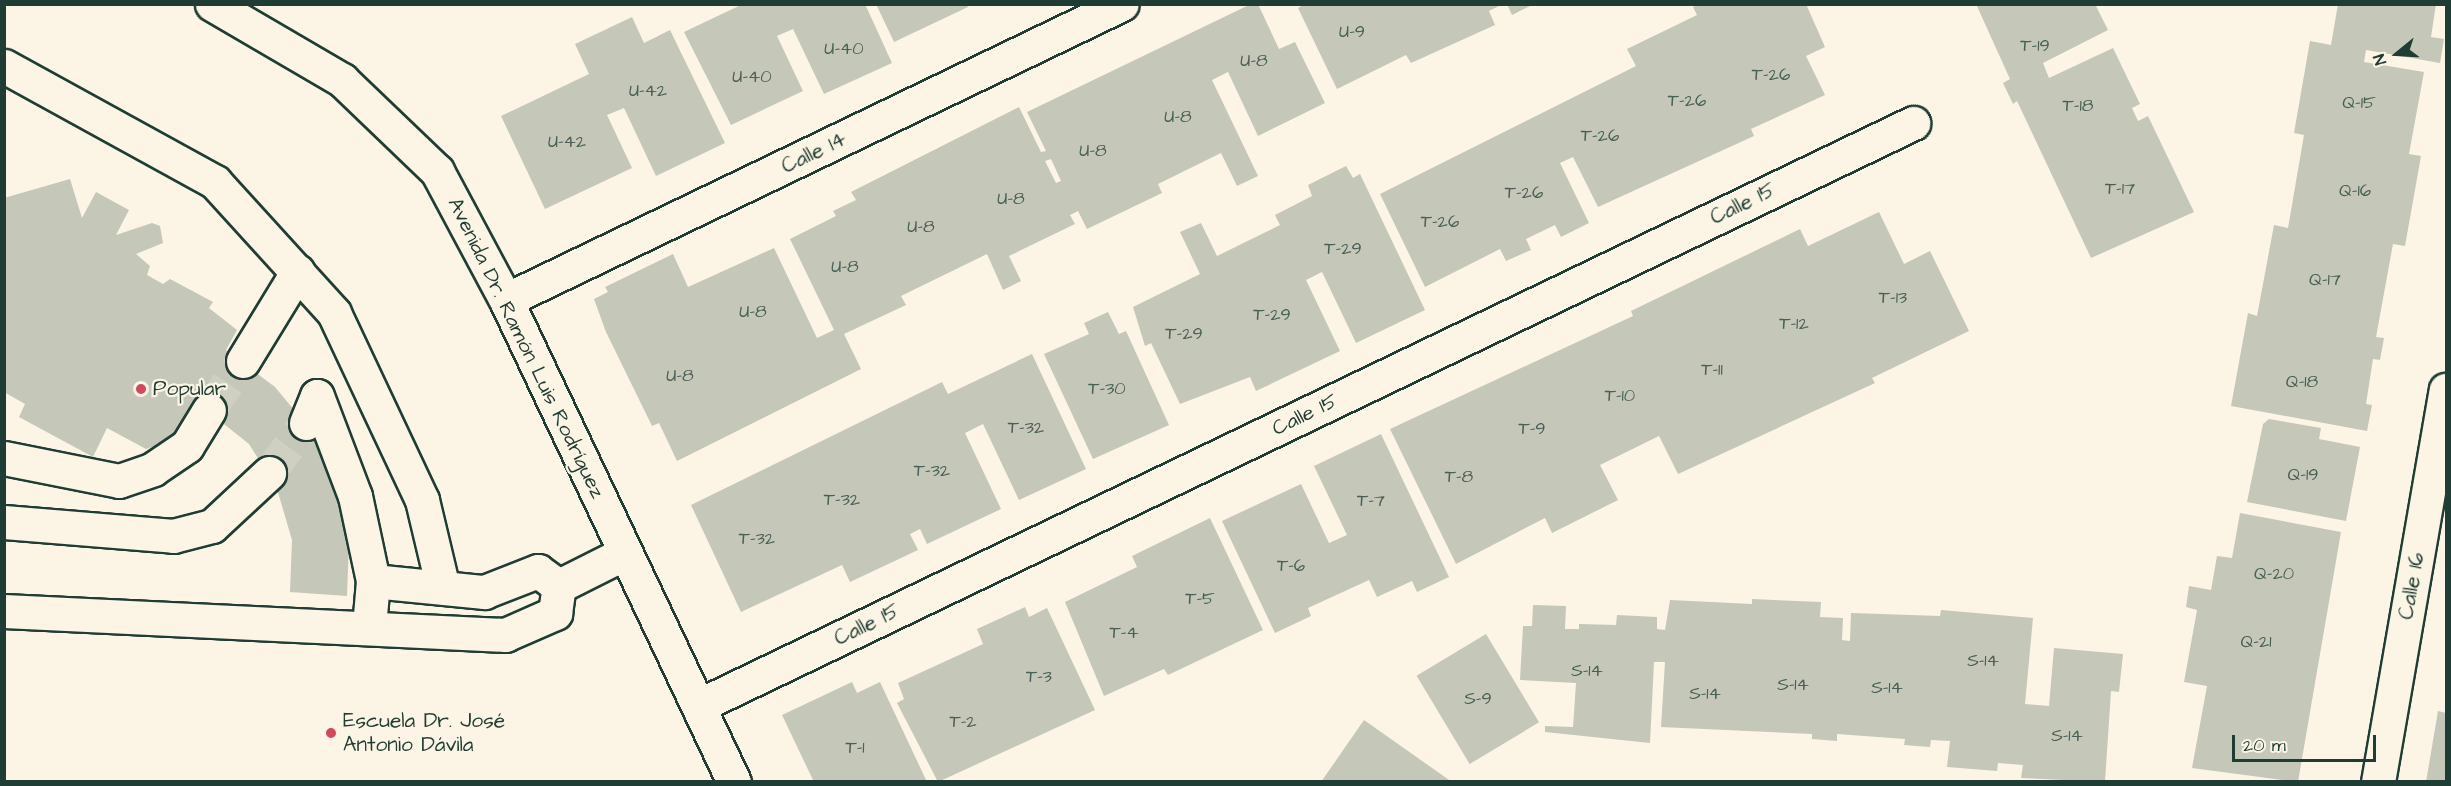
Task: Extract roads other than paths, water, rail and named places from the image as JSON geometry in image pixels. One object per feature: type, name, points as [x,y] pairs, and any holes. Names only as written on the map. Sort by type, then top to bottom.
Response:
[{"type":"street","name":"Avenida Dr. Ramón Luis Rodríguez","points":[[212,4],[342,80],[437,171],[506,300],[734,782]]},
{"type":"street","name":"Calle 14","points":[[506,300],[1122,4]]},
{"type":"street","points":[[4,66],[215,182],[334,313],[417,489],[443,588]]},
{"type":"street","name":"Calle 15","points":[[698,706],[1913,123]]},
{"type":"street","points":[[243,361],[298,271]]},
{"type":"street","name":"Calle 16","points":[[2378,782],[2446,390]]},
{"type":"street","points":[[306,423],[317,396],[355,495],[373,581],[369,627]]},
{"type":"street","points":[[4,458],[119,481],[153,469],[187,446],[209,410]]},
{"type":"street","points":[[4,522],[173,536],[212,526],[269,473]]},
{"type":"street","points":[[558,586],[626,553]]},
{"type":"street","points":[[373,581],[484,592],[538,572],[558,586]]},
{"type":"street","points":[[4,610],[506,635],[555,613],[558,586]]},
{"type":"tunnel","points":[[209,410],[243,361]]},
{"type":"tunnel","points":[[269,473],[306,423]]},
{"type":"place","name":"Popular","points":[[141,389]]},
{"type":"place","name":"Escuela Dr. José Antonio Dávila","points":[[331,733]]}]
